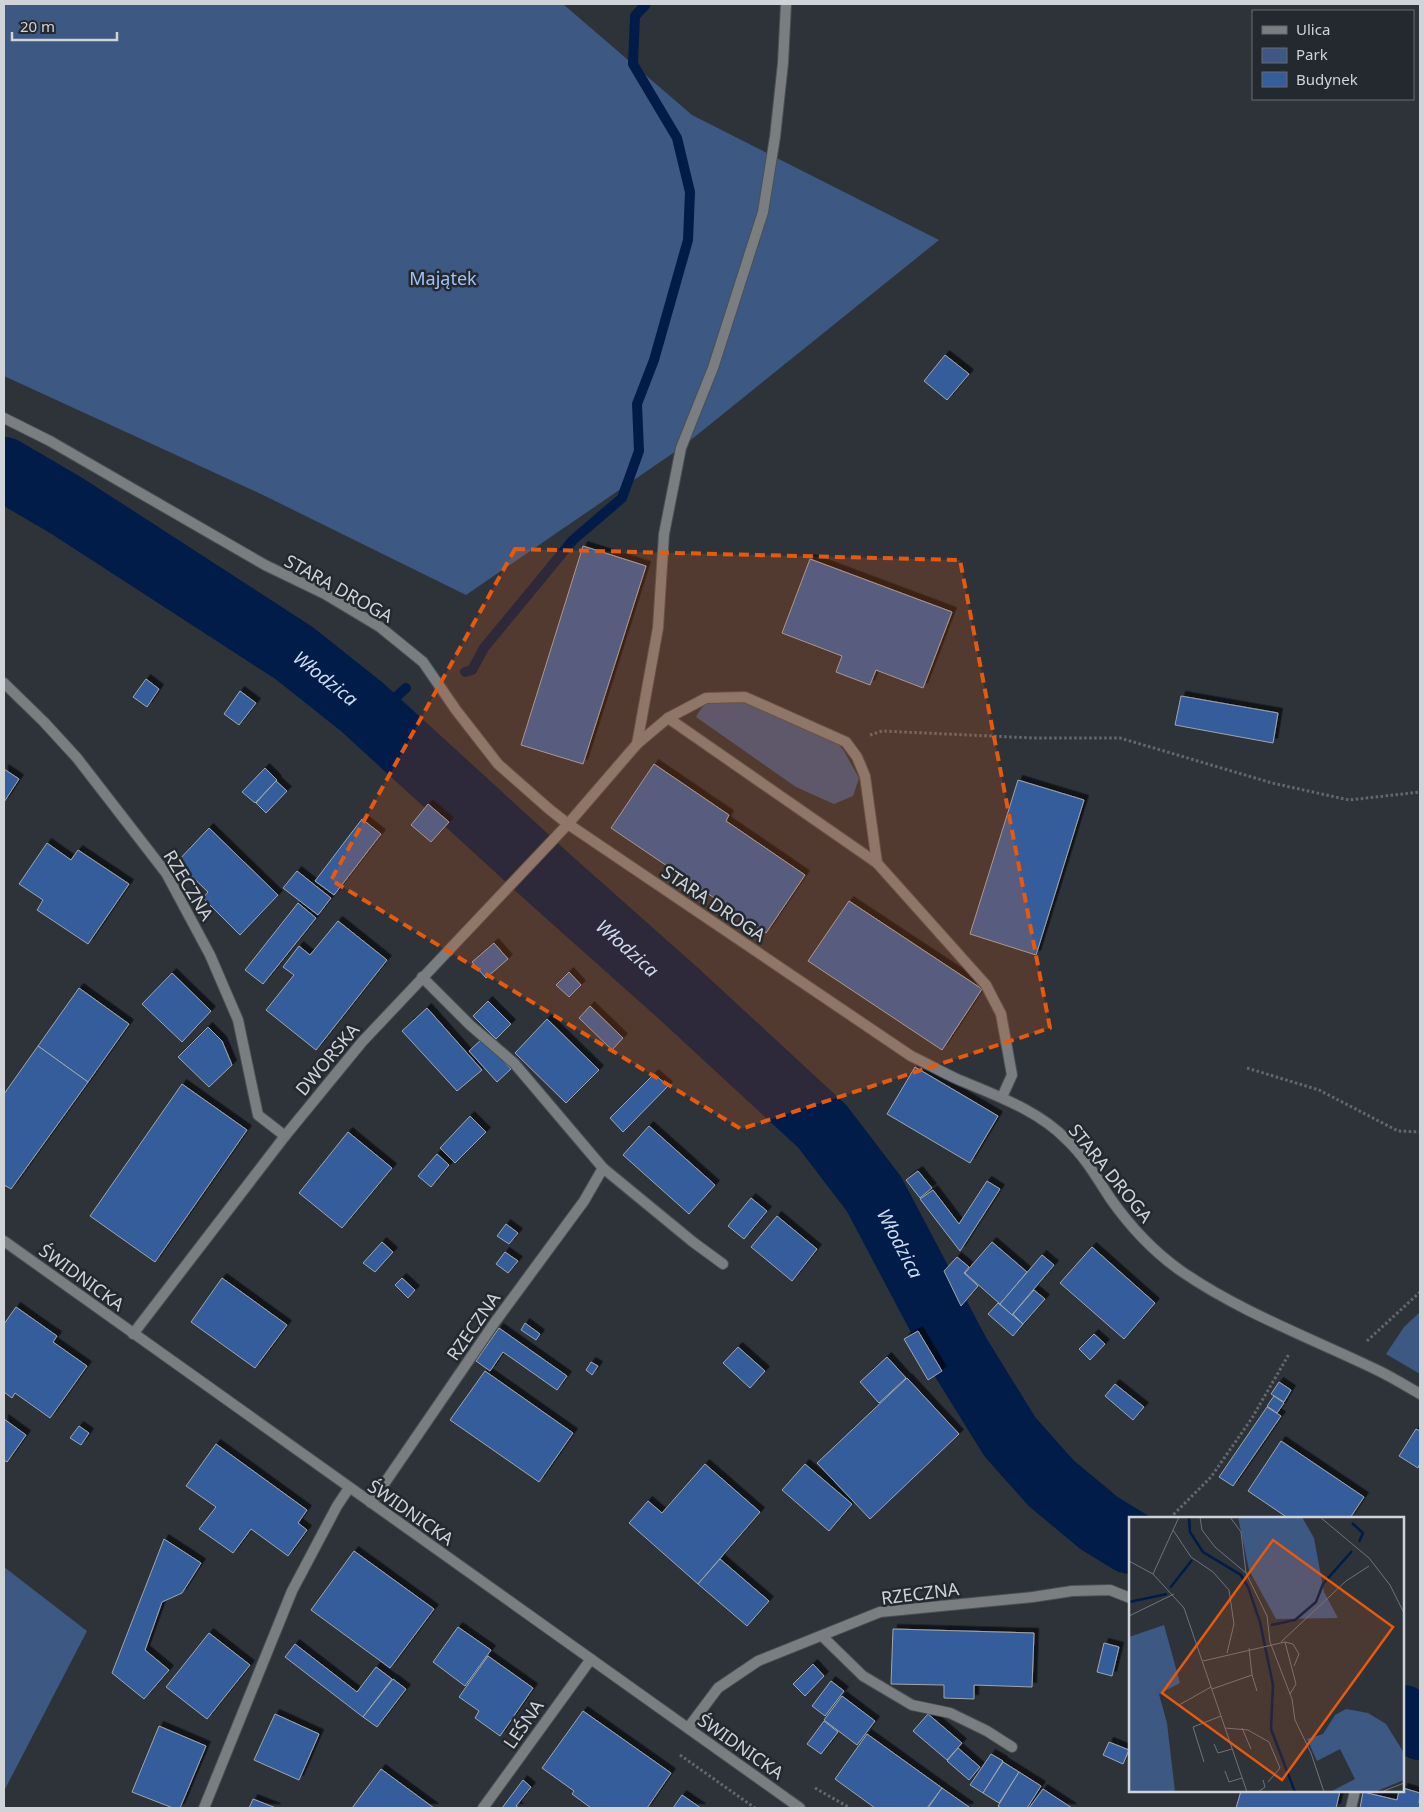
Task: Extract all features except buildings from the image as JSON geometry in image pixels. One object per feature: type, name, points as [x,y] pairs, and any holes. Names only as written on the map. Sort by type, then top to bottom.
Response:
[{"type":"street","points":[[637,744],[658,628],[664,534],[682,448],[712,368],[763,212],[775,137],[783,64],[786,4]]},
{"type":"street","name":"STARA DROGA","points":[[4,418],[50,441],[265,565],[325,594],[380,627],[423,662],[456,710],[498,764],[568,824],[911,1056],[955,1078],[1002,1097],[1045,1121],[1067,1140],[1092,1169],[1112,1200],[1150,1245],[1174,1266],[1239,1306],[1300,1336],[1379,1371],[1420,1394]]},
{"type":"street","name":"RZECZNA","points":[[4,683],[77,758],[166,873],[210,956],[238,1020],[258,1115],[284,1136]]},
{"type":"street","points":[[877,863],[865,776],[858,757],[846,742],[744,697],[706,698],[668,718],[877,863],[986,985],[1001,1014],[1012,1075],[1002,1097]]},
{"type":"street","name":"DWORSKA","points":[[133,1334],[284,1136],[362,1042],[554,840],[637,744],[668,718]]},
{"type":"street","points":[[422,977],[470,1026],[514,1063],[603,1168],[693,1242],[723,1264]]},
{"type":"street","name":"RZECZNA","points":[[371,1503],[494,1322],[584,1201],[603,1168]]},
{"type":"street","name":"ŚWIDNICKA","points":[[4,1241],[800,1808]]},
{"type":"street","points":[[204,1808],[292,1591],[337,1506],[349,1488]]},
{"type":"street","name":"RZECZNA","points":[[688,1728],[718,1688],[758,1661],[880,1612],[1033,1597],[1072,1591],[1110,1590],[1129,1598]]},
{"type":"street","points":[[822,1636],[863,1676],[912,1705],[950,1714],[987,1731],[1012,1748]]},
{"type":"street","name":"LEŚNA","points":[[483,1808],[591,1659]]},
{"type":"street","points":[[1351,1808],[1355,1792]]},
{"type":"path","points":[[846,742],[882,731],[1033,738],[1120,738],[1272,784],[1349,800],[1420,792]]},
{"type":"path","points":[[1246,1068],[1319,1090],[1398,1132],[1420,1132]]},
{"type":"path","points":[[1356,1360],[1367,1342],[1420,1292]]},
{"type":"path","points":[[1171,1517],[1211,1477],[1252,1418],[1300,1336]]},
{"type":"highlighted area","points":[[515,549],[960,560],[1050,1028],[741,1129],[331,880]]},
{"type":"green space","name":"Majątek","points":[[4,4],[563,4],[692,115],[939,240],[682,447],[466,595],[263,495],[4,376]]},
{"type":"green space","points":[[745,697],[831,735],[844,751],[859,778],[853,796],[834,804],[796,787],[696,717],[700,710],[711,701],[723,698]]},
{"type":"green space","points":[[1420,1312],[1420,1374],[1386,1354],[1404,1327]]},
{"type":"green space","points":[[4,1567],[87,1631],[4,1791]]},
{"type":"waterway","points":[[465,672],[472,670],[484,648],[573,540],[622,498],[639,451],[637,404],[654,360],[688,240],[690,192],[677,138],[633,64],[635,16],[646,4]]},
{"type":"waterway","name":"Włodzica","points":[[4,469],[67,506],[294,653],[362,707],[822,1126],[874,1194],[958,1353],[1010,1437],[1051,1483],[1099,1523],[1129,1541]]},
{"type":"waterway","points":[[373,718],[406,688]]},
{"type":"waterway","name":"Włodzica","points":[[1404,1718],[1420,1728]]}]
